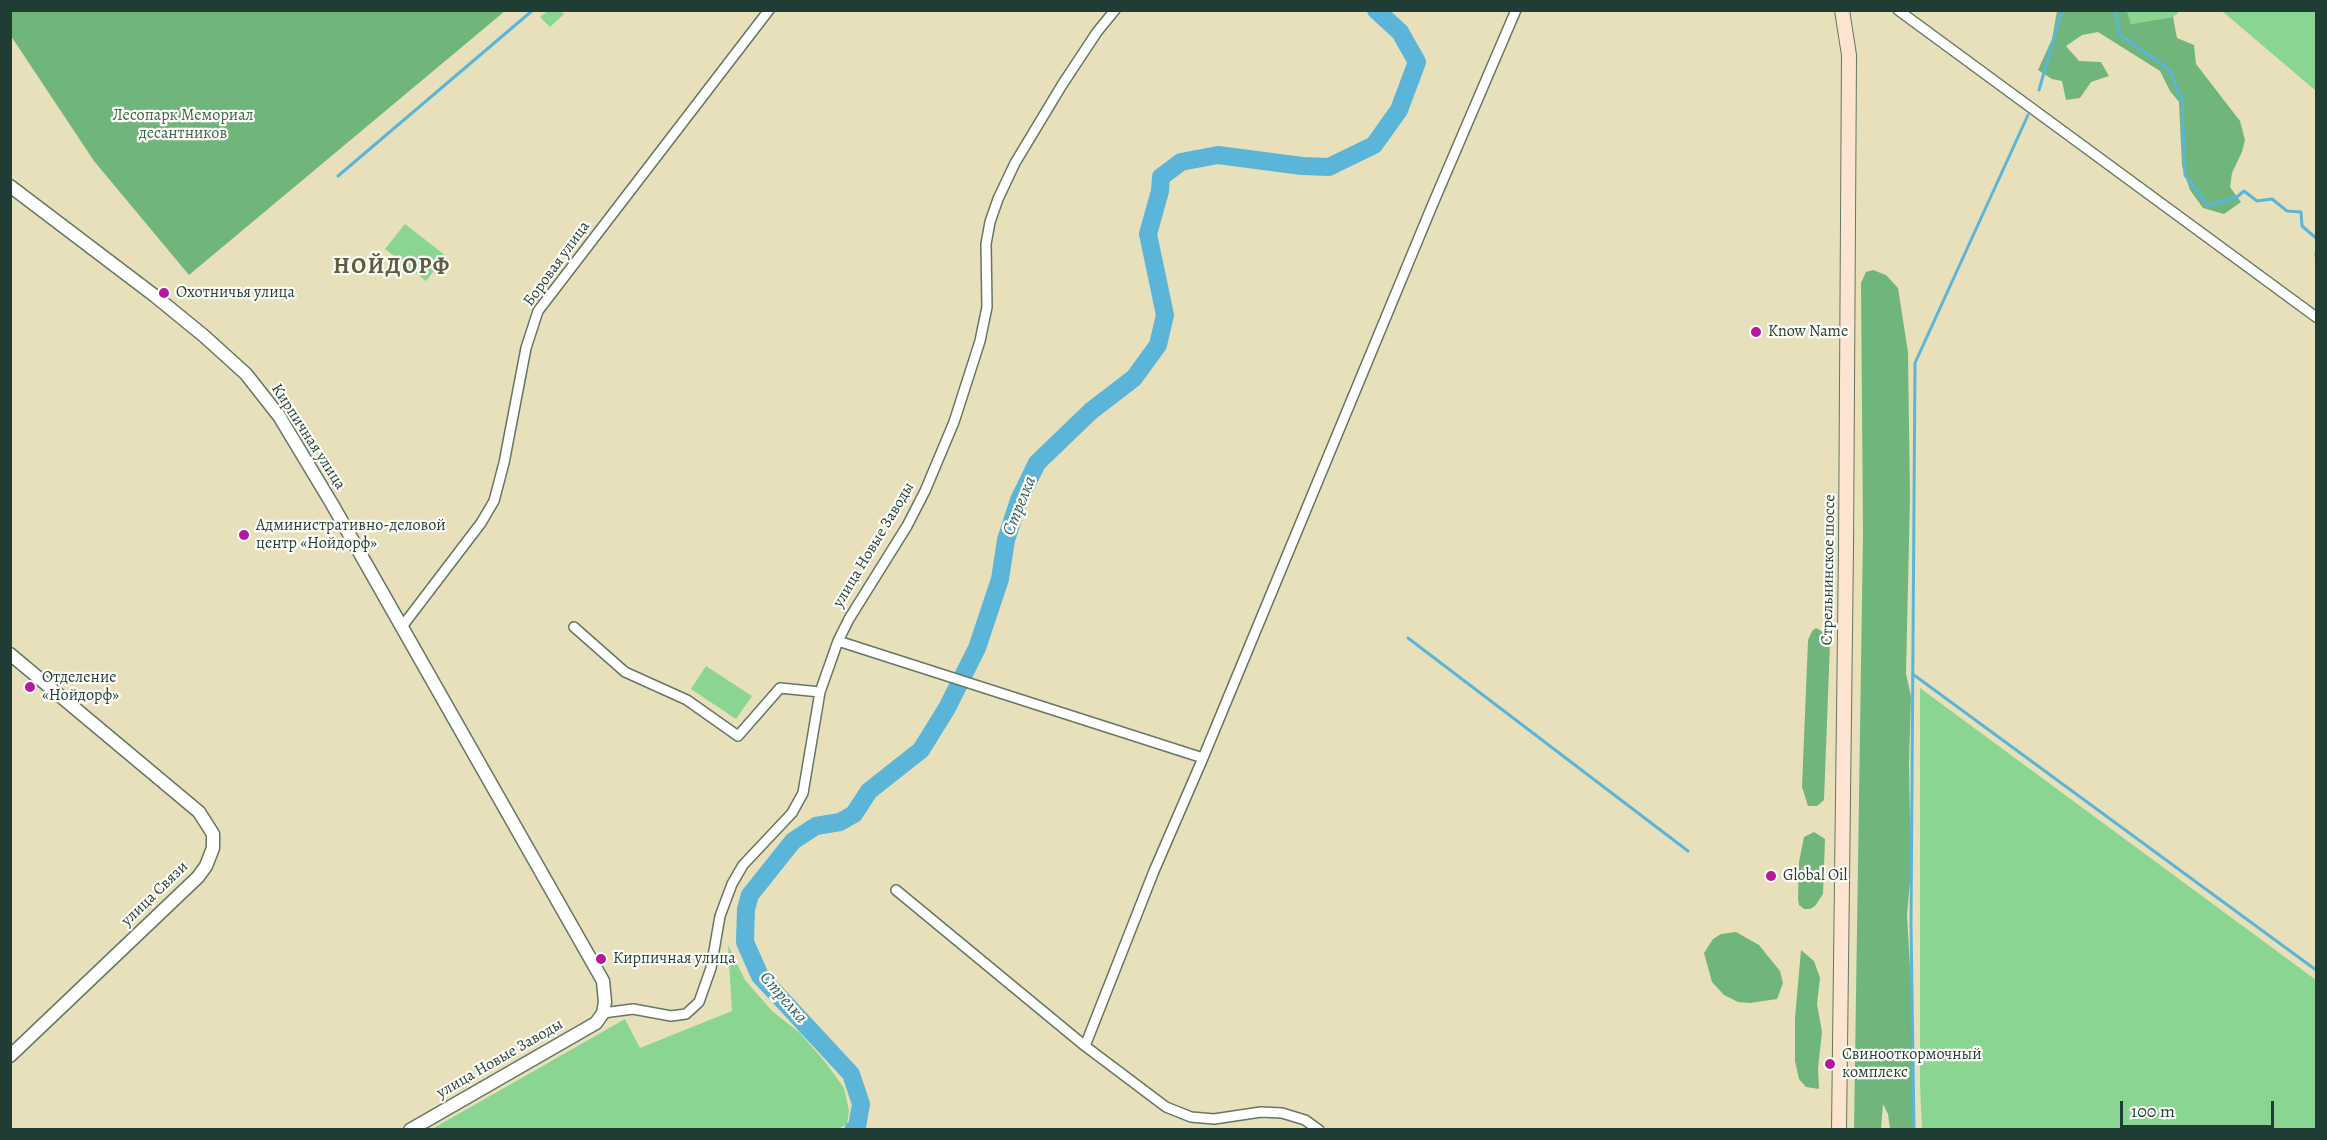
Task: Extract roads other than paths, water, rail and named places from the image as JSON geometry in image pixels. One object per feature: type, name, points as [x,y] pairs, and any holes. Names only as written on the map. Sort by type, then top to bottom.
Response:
[{"type":"main road","name":"Стрельнинское шоссе","points":[[1839,1130],[1849,55],[1842,10]]},
{"type":"street","name":"Боровая улица","points":[[401,628],[481,523],[494,501],[504,463],[526,348],[538,311],[768,10]]},
{"type":"street","name":"улица Новые Заводы","points":[[410,1130],[591,1027],[604,1008],[633,1009],[670,1016],[686,1014],[699,1002],[711,968],[720,916],[732,884],[742,865],[792,813],[803,793],[820,692],[838,641],[849,619],[907,526],[925,491],[954,422],[980,341],[987,307],[986,244],[990,222],[998,199],[1015,163],[1062,85],[1097,32],[1115,10]]},
{"type":"street","points":[[1085,1046],[1154,871],[1516,10]]},
{"type":"street","points":[[1898,10],[2316,317]]},
{"type":"street","name":"Кирпичная улица","points":[[10,186],[155,296],[246,374],[279,416],[332,504],[603,981],[604,1008]]},
{"type":"street","points":[[574,627],[625,672],[687,700],[738,736],[780,688],[820,692]]},
{"type":"street","points":[[838,641],[1203,758]]},
{"type":"street","name":"улица Связи","points":[[10,654],[199,812],[213,834],[213,848],[210,857],[198,876],[10,1056]]},
{"type":"street","points":[[896,890],[1085,1046],[1166,1107],[1191,1117],[1214,1119],[1261,1112],[1282,1113],[1305,1120],[1319,1130]]},
{"type":"street","points":[[1213,1130],[1214,1119]]},
{"type":"waterway","points":[[338,176],[533,10]]},
{"type":"waterway","name":"Стрелка","points":[[853,1130],[857,1127],[861,1104],[851,1074],[760,976],[745,942],[746,909],[750,895],[793,841],[816,826],[840,822],[854,814],[869,791],[921,750],[947,708],[977,648],[1000,579],[1006,540],[1019,500],[1037,463],[1091,411],[1134,378],[1158,345],[1165,315],[1148,234],[1160,191],[1161,177],[1181,162],[1218,155],[1302,166],[1329,167],[1374,145],[1399,110],[1417,62],[1400,32],[1376,10]]},
{"type":"waterway","points":[[2039,90],[2062,10]]},
{"type":"waterway","points":[[2115,10],[2120,35],[2170,70],[2182,101],[2185,175],[2208,206],[2237,197],[2244,191],[2257,201],[2272,199],[2287,211],[2301,212],[2302,226],[2316,238]]},
{"type":"waterway","points":[[1914,1130],[1911,923],[1915,363],[2028,115]]},
{"type":"waterway","points":[[1408,638],[1688,851]]},
{"type":"waterway","points":[[1914,675],[2316,970]]},
{"type":"place","name":"Охотничья улица","points":[[164,293]]},
{"type":"place","name":"Know Name","points":[[1756,332]]},
{"type":"place","name":"Административно-деловой центр «Нойдорф»","points":[[244,535]]},
{"type":"place","name":"Отделение «Нойдорф»","points":[[30,687]]},
{"type":"place","name":"Global Oil","points":[[1771,876]]},
{"type":"place","name":"Кирпичная улица","points":[[601,959]]},
{"type":"place","name":"Свинооткормочный комплекс","points":[[1830,1064]]},
{"type":"district","name":"НОЙДОРФ","points":[[392,268]]},
{"type":"park label","name":"Лесопарк Мемориал десантников","points":[[183,125]]}]
